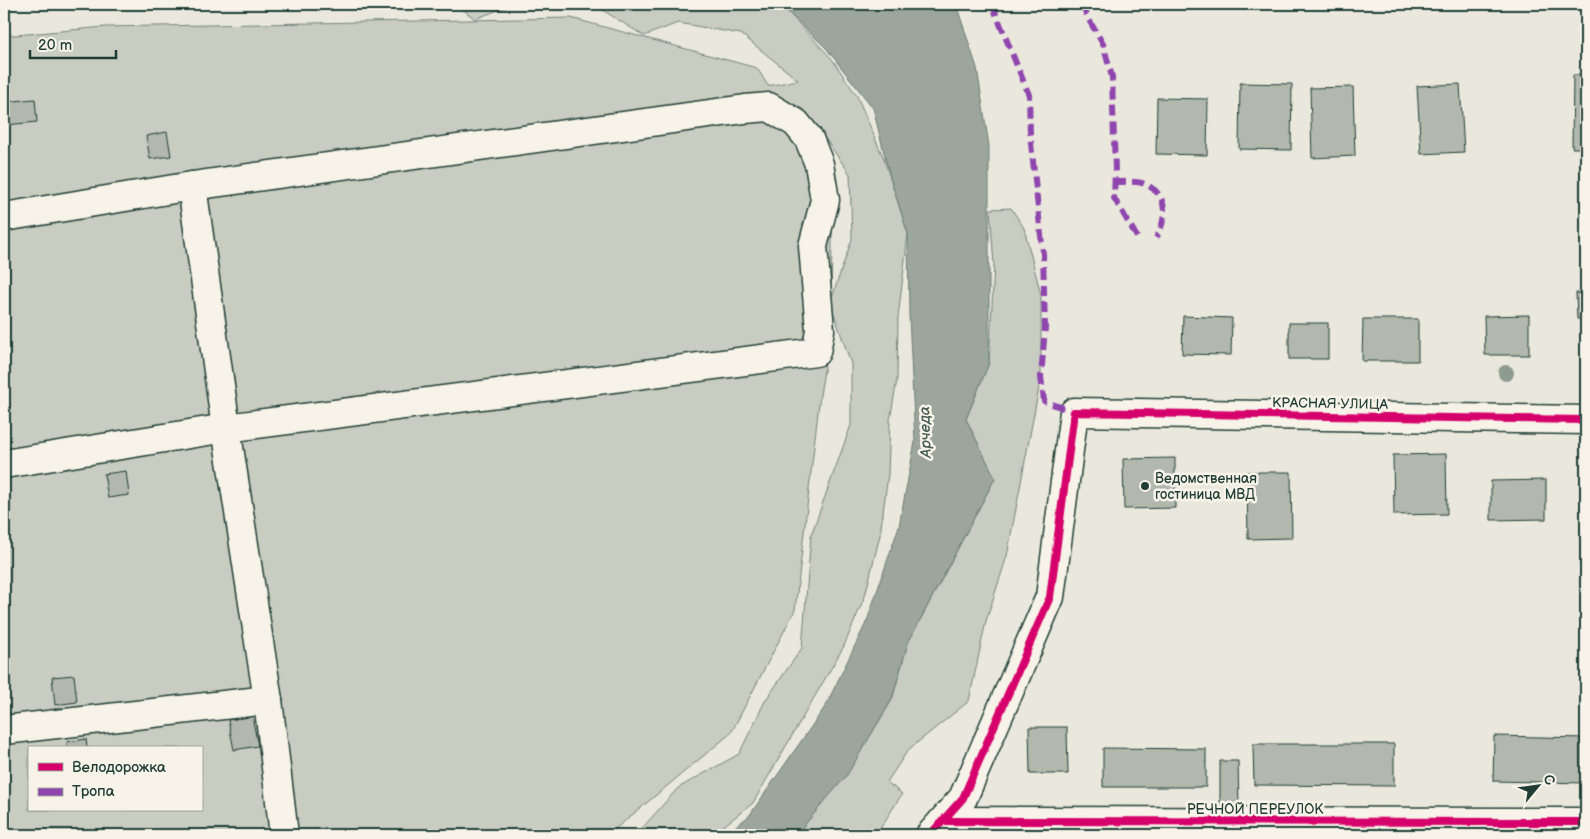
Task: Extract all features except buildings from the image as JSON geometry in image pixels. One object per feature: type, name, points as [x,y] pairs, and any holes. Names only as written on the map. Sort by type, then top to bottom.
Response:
[{"type":"street","points":[[4,217],[192,186],[769,107],[796,123],[809,139],[819,164],[824,200],[813,246],[820,330],[816,352],[226,428],[4,464]]},
{"type":"street","points":[[192,186],[226,428],[268,700],[284,835]]},
{"type":"street","name":"КРАСНАЯ УЛИЦА","points":[[936,828],[963,798],[1050,597],[1074,412],[1586,420]]},
{"type":"street","points":[[4,730],[268,700]]},
{"type":"street","name":"РЕЧНОЙ ПЕРЕУЛОК","points":[[936,828],[1586,822]]},
{"type":"shaded area","points":[[456,4],[514,4],[475,19]]},
{"type":"shaded area","points":[[593,4],[757,4],[786,10],[832,59],[857,96],[884,159],[908,234],[898,318],[897,380],[890,420],[888,475],[880,535],[865,596],[844,646],[753,803],[712,835],[636,835],[678,788],[739,754],[765,701],[802,648],[811,535],[851,425],[851,364],[831,305],[830,334],[820,395],[795,610],[731,733],[608,835],[4,835],[4,36],[105,27],[571,18],[757,68],[768,86],[798,80],[741,34],[678,23],[644,36]],"holes":[[[779,100],[824,137],[850,174],[852,239],[831,300],[833,185]]]},
{"type":"shaded area","points":[[1011,208],[1024,228],[1041,295],[1041,377],[1007,556],[986,621],[969,701],[908,750],[887,782],[902,794],[876,835],[796,835],[847,774],[892,700],[908,643],[995,478],[966,419],[989,363],[994,265],[990,209]]},
{"type":"water","name":"Арчеда","points":[[757,4],[956,4],[977,68],[989,146],[989,363],[966,419],[995,478],[908,643],[892,699],[847,775],[796,835],[724,835],[749,816],[825,707],[867,621],[899,526],[915,442],[909,315],[908,234],[890,177],[873,108],[826,48],[786,10]]},
{"type":"marked path","points":[[992,4],[1029,95],[1030,134],[1043,254],[1045,328],[1041,377],[1044,401],[1074,412]]},
{"type":"marked path","points":[[1082,4],[1103,44],[1112,77],[1114,198],[1140,242]]},
{"type":"marked path","points":[[1114,182],[1142,183],[1151,187],[1157,193],[1164,206],[1164,214],[1163,222],[1156,238]]},
{"type":"cycle path","points":[[930,835],[963,798],[1050,597],[1074,412],[1586,420]]},
{"type":"cycle path","points":[[943,821],[1586,822]]},
{"type":"place","name":"Ведомственная гостиница МВД","points":[[1145,486]]}]
